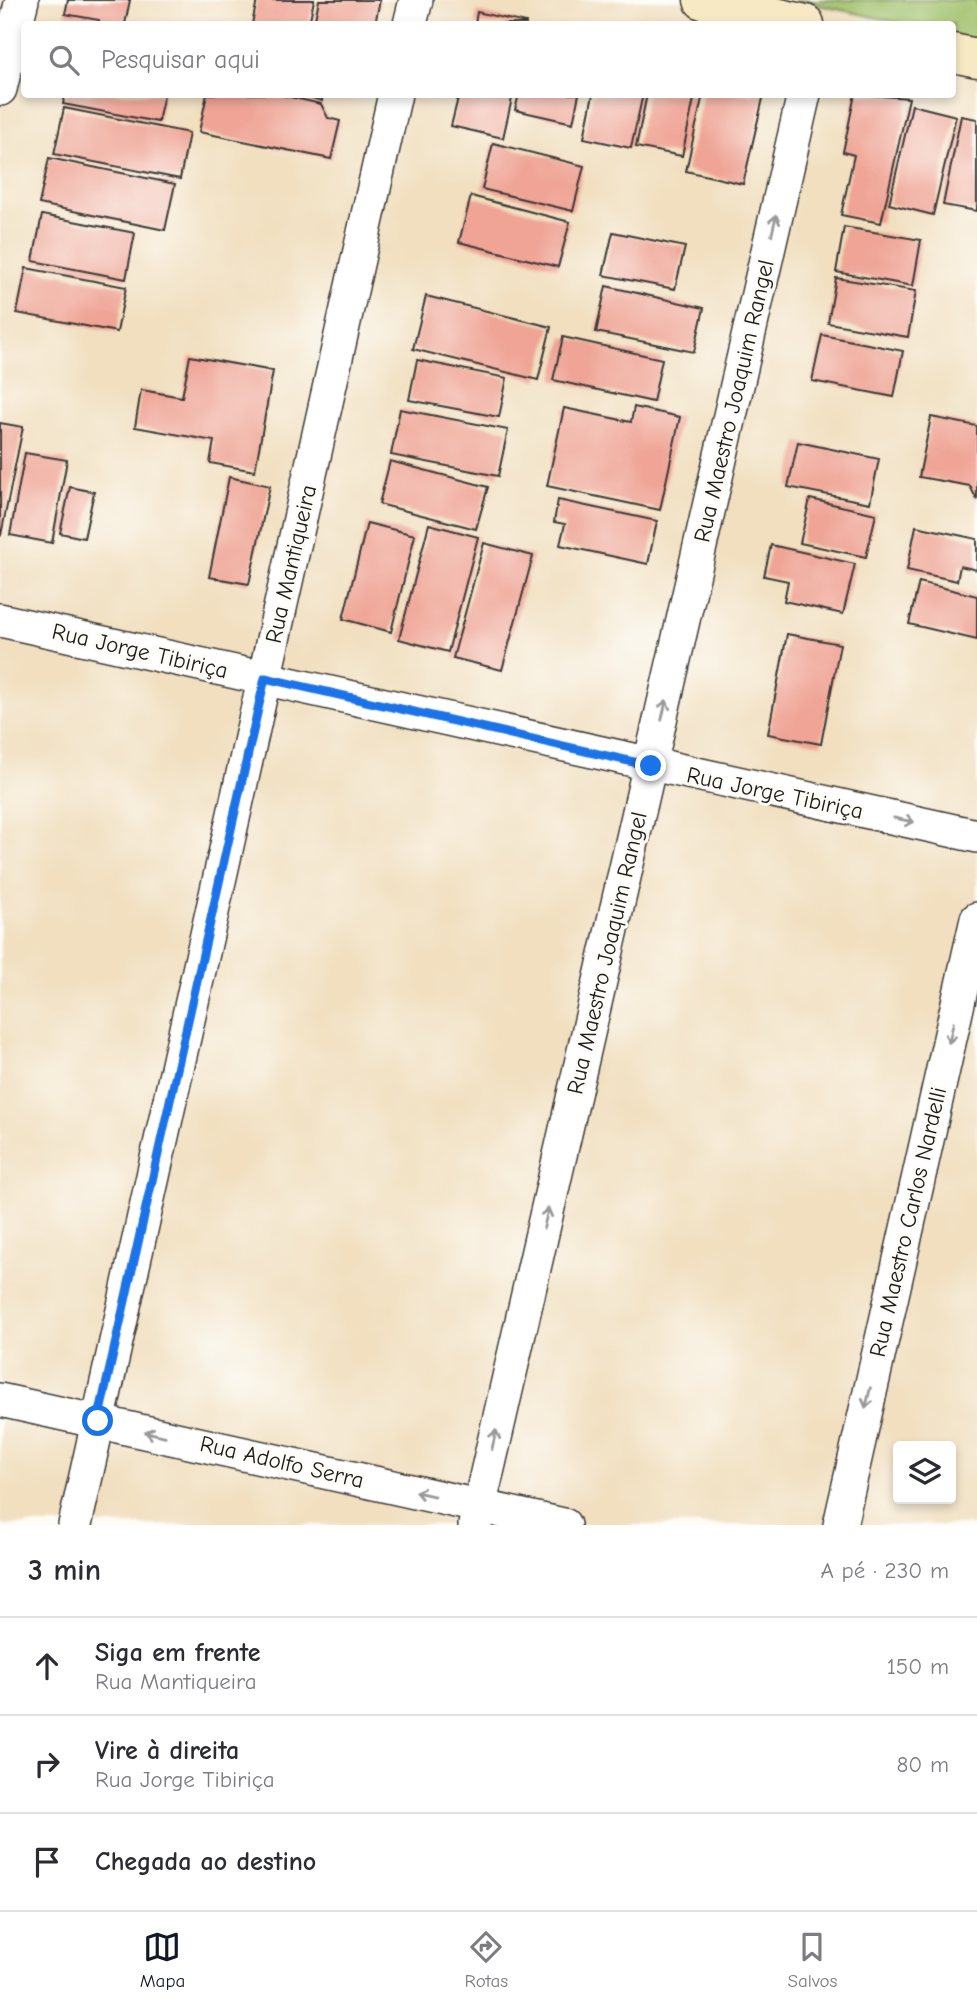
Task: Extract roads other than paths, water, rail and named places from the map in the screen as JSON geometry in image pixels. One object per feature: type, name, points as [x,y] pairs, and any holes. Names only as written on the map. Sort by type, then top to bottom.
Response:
[{"type":"main road","points":[[703,0],[792,21]]},
{"type":"main road","points":[[956,54],[977,58]]},
{"type":"street","points":[[0,89],[22,0]]},
{"type":"street","points":[[412,21],[416,0]]},
{"type":"street","name":"Rua Mantiqueira","points":[[75,1525],[394,98]]},
{"type":"street","name":"Rua Maestro Joaquim Rangel","points":[[477,1516],[803,98]]},
{"type":"street","name":"Rua Jorge Tibiriça","points":[[0,620],[977,836]]},
{"type":"street","name":"Rua Maestro Carlos Nardelli","points":[[840,1525],[977,919]]},
{"type":"street","name":"Rua Adolfo Serra","points":[[0,1400],[98,1421],[477,1516],[564,1525]]}]
